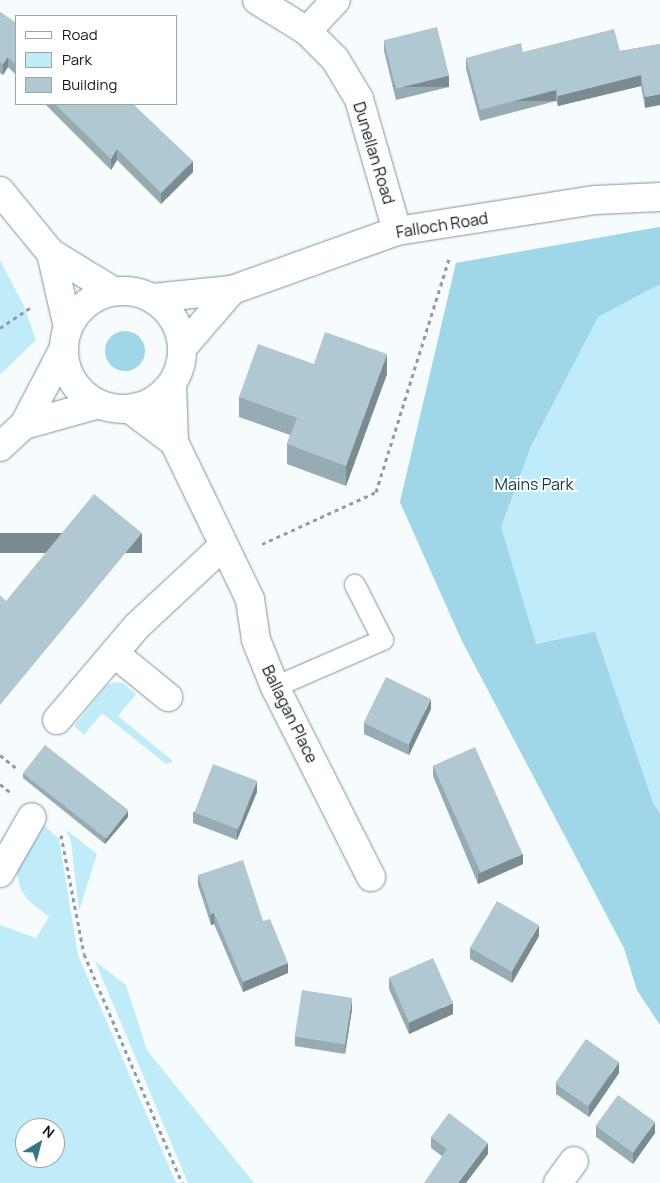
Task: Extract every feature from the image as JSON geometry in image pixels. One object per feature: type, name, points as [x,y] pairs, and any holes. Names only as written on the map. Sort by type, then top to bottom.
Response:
[{"type":"street","name":"Dunellan Road","points":[[257,0],[307,31],[335,59],[359,99],[396,231]]},
{"type":"street","points":[[307,31],[336,0]]},
{"type":"street","points":[[0,191],[51,254],[113,291]]},
{"type":"street","name":"Falloch Road","points":[[152,298],[232,290],[396,231],[596,200],[660,197]]},
{"type":"street","points":[[0,447],[24,426],[66,338],[86,303],[113,291],[134,291],[152,298],[168,310],[179,327],[183,347],[180,366],[172,384],[154,400],[130,409],[99,404],[84,395],[66,367],[66,338],[51,254]]},
{"type":"street","name":"Falloch Road","points":[[183,347],[232,290]]},
{"type":"street","name":"Ballagan Place","points":[[172,384],[174,442],[250,599],[256,640],[276,687],[371,877]]},
{"type":"street","points":[[24,426],[99,404]]},
{"type":"street","name":"Ballagan Place","points":[[130,409],[174,442]]},
{"type":"street","points":[[57,720],[137,626],[223,546]]},
{"type":"street","points":[[114,652],[168,697]]},
{"type":"street","points":[[0,873],[32,817]]},
{"type":"street","points":[[558,1183],[574,1161]]},
{"type":"lane","points":[[276,687],[383,640],[354,585]]},
{"type":"path","points":[[261,545],[376,492],[461,222]]},
{"type":"path","points":[[0,755],[16,768]]},
{"type":"path","points":[[0,784],[14,795]]},
{"type":"path","points":[[56,828],[63,837],[84,954],[182,1183]]},
{"type":"green space","name":"Mains Park","points":[[660,227],[660,1025],[637,990],[624,948],[462,641],[400,502],[456,263]]},
{"type":"green space","points":[[0,260],[24,306],[36,340],[0,375]]},
{"type":"green space","points":[[115,682],[123,683],[136,694],[118,716],[173,761],[166,764],[102,713],[84,735],[74,726],[107,685]]},
{"type":"green space","points":[[45,826],[59,839],[78,955],[176,1183],[0,1183],[0,925],[36,938],[49,917],[29,901],[20,888],[17,874],[19,864]]},
{"type":"green space","points":[[65,829],[97,854],[79,911],[71,841]]},
{"type":"green space","points":[[95,961],[126,985],[147,1050],[254,1183],[188,1183]]},
{"type":"shaded area","name":"Mains Park","points":[[660,227],[660,284],[598,317],[531,446],[501,527],[536,644],[595,632],[653,803],[660,814],[660,1025],[637,990],[624,948],[462,641],[400,502],[456,263]]},
{"type":"shaded area","points":[[125,331],[139,337],[145,351],[139,365],[125,371],[111,365],[105,351],[111,337]]},
{"type":"building","points":[[0,12],[15,22],[15,64],[8,57],[3,64],[0,62]]},
{"type":"building","points":[[437,27],[449,76],[396,89],[384,40]]},
{"type":"building","points":[[614,29],[620,51],[660,44],[660,94],[645,97],[641,75],[558,96],[556,90],[480,110],[466,58],[521,43],[523,52]]},
{"type":"building","points":[[56,105],[134,105],[193,161],[161,193],[117,149],[111,159]]},
{"type":"building","points":[[325,332],[387,354],[346,466],[287,444],[297,418],[239,397],[258,344],[314,364]]},
{"type":"building","points":[[94,494],[142,533],[0,705],[0,595],[6,601]]},
{"type":"building","points":[[386,677],[431,699],[409,745],[364,723]]},
{"type":"building","points":[[45,745],[129,810],[106,839],[23,773]]},
{"type":"building","points":[[475,747],[523,854],[481,873],[433,766]]},
{"type":"building","points":[[213,764],[257,781],[238,829],[194,813]]},
{"type":"building","points":[[243,860],[263,921],[270,919],[288,963],[243,982],[214,913],[211,914],[198,875]]},
{"type":"building","points":[[497,901],[539,925],[512,972],[470,948]]},
{"type":"building","points":[[433,958],[453,1003],[409,1022],[389,978]]},
{"type":"building","points":[[302,990],[352,998],[345,1044],[295,1036]]},
{"type":"building","points":[[586,1039],[619,1062],[588,1106],[555,1083]]},
{"type":"building","points":[[618,1095],[655,1122],[633,1153],[596,1126]]},
{"type":"building","points":[[449,1113],[488,1143],[458,1183],[424,1183],[447,1149],[431,1137]]}]
